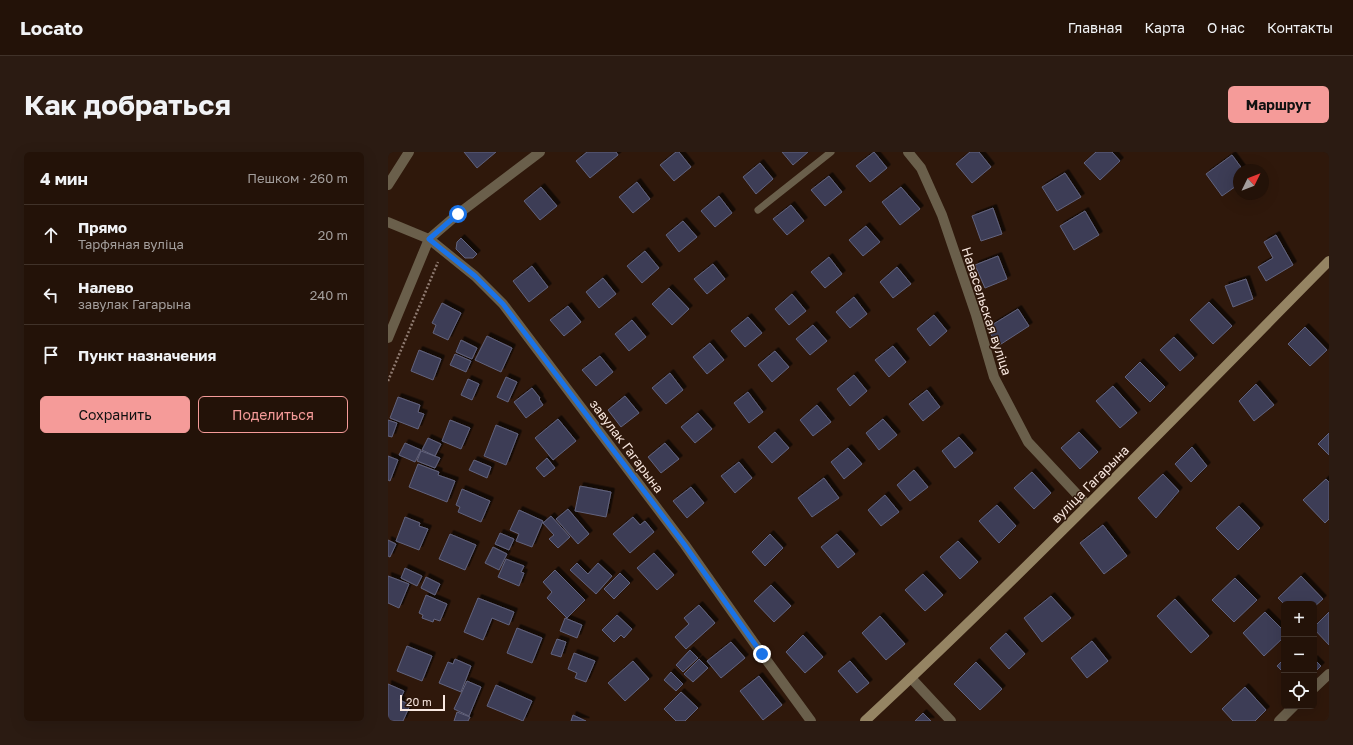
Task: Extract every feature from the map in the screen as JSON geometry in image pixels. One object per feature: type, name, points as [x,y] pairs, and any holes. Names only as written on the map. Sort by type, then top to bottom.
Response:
[{"type":"street","points":[[388,185],[409,152]]},
{"type":"street","points":[[388,338],[429,239],[458,214],[540,152]]},
{"type":"street","name":"Навасельская вуліца","points":[[908,152],[921,168],[942,215],[976,315],[994,377],[1028,442],[1087,505]]},
{"type":"street","name":"завулак Гагарына","points":[[388,222],[429,239],[475,276],[503,304],[684,544],[811,721]]},
{"type":"street","name":"вуліца Гагарына","points":[[864,721],[911,678],[1087,505],[1329,261]]},
{"type":"street","points":[[1317,685],[1329,674]]},
{"type":"street","points":[[911,678],[951,721]]},
{"type":"street","points":[[1279,721],[1291,709]]},
{"type":"lane","points":[[758,210],[831,152]]},
{"type":"path","points":[[388,381],[442,250]]},
{"type":"building","points":[[464,152],[496,152],[477,168]]},
{"type":"building","points":[[587,152],[616,152],[618,155],[590,178],[576,161]]},
{"type":"building","points":[[676,152],[679,152],[691,167],[674,181],[660,165]]},
{"type":"building","points":[[782,152],[808,152],[793,165]]},
{"type":"building","points":[[874,152],[887,168],[870,182],[856,166]]},
{"type":"building","points":[[970,152],[979,152],[991,167],[972,183],[956,164]]},
{"type":"building","points":[[1096,152],[1112,152],[1120,161],[1100,180],[1084,163]]},
{"type":"building","points":[[1232,155],[1239,164],[1233,164],[1233,188],[1222,196],[1206,174]]},
{"type":"building","points":[[760,163],[773,179],[756,194],[743,177]]},
{"type":"building","points":[[1065,173],[1081,197],[1057,211],[1042,187]]},
{"type":"building","points":[[829,176],[842,192],[825,206],[811,190]]},
{"type":"building","points":[[637,182],[650,199],[633,213],[619,197]]},
{"type":"building","points":[[541,187],[557,206],[540,220],[524,201]]},
{"type":"building","points":[[901,187],[920,209],[900,225],[882,202]]},
{"type":"building","points":[[719,196],[732,213],[715,227],[701,211]]},
{"type":"building","points":[[791,205],[804,221],[787,235],[773,219]]},
{"type":"building","points":[[993,208],[1002,234],[981,241],[972,216]]},
{"type":"building","points":[[1085,211],[1099,235],[1074,250],[1060,226]]},
{"type":"building","points":[[683,221],[697,237],[679,252],[666,235]]},
{"type":"building","points":[[866,226],[880,242],[863,256],[849,240]]},
{"type":"building","points":[[1276,235],[1293,265],[1266,281],[1258,267],[1273,258],[1264,242]]},
{"type":"building","points":[[461,238],[477,254],[473,258],[465,258],[456,249],[457,242]]},
{"type":"building","points":[[645,251],[659,268],[642,283],[627,266]]},
{"type":"building","points":[[998,256],[1007,279],[985,288],[975,265]]},
{"type":"building","points":[[829,257],[842,274],[825,288],[811,272]]},
{"type":"building","points":[[713,264],[725,279],[707,294],[694,279]]},
{"type":"building","points":[[532,266],[548,287],[529,302],[513,281]]},
{"type":"building","points":[[897,267],[911,284],[893,298],[880,282]]},
{"type":"building","points":[[603,278],[616,294],[599,308],[586,292]]},
{"type":"building","points":[[1246,279],[1253,299],[1233,307],[1225,286]]},
{"type":"building","points":[[669,288],[689,309],[672,325],[652,304]]},
{"type":"building","points":[[792,294],[806,311],[789,325],[775,309]]},
{"type":"building","points":[[854,297],[867,314],[850,328],[836,312]]},
{"type":"building","points":[[1209,302],[1232,326],[1213,344],[1190,320]]},
{"type":"building","points":[[442,303],[461,313],[448,340],[433,333],[436,325],[432,323]]},
{"type":"building","points":[[568,306],[581,322],[564,336],[550,320]]},
{"type":"building","points":[[1018,309],[1029,326],[998,346],[987,328]]},
{"type":"building","points":[[934,315],[947,331],[930,346],[917,329]]},
{"type":"building","points":[[748,317],[762,333],[745,347],[731,331]]},
{"type":"building","points":[[632,320],[646,337],[629,351],[615,334]]},
{"type":"building","points":[[813,325],[827,341],[810,355],[796,339]]},
{"type":"building","points":[[1305,327],[1327,350],[1310,366],[1288,344]]},
{"type":"building","points":[[487,336],[512,348],[501,372],[475,360]]},
{"type":"building","points":[[1174,337],[1194,358],[1180,371],[1160,350]]},
{"type":"building","points":[[461,340],[477,348],[472,359],[456,352]]},
{"type":"building","points":[[710,343],[724,360],[707,374],[693,357]]},
{"type":"building","points":[[893,346],[906,362],[889,377],[875,360]]},
{"type":"building","points":[[419,350],[441,359],[433,380],[411,371]]},
{"type":"building","points":[[775,351],[789,367],[772,382],[758,365]]},
{"type":"building","points":[[455,354],[471,361],[466,372],[450,365]]},
{"type":"building","points":[[600,356],[613,372],[596,386],[582,370]]},
{"type":"building","points":[[1140,362],[1165,387],[1150,402],[1125,377]]},
{"type":"building","points":[[670,373],[683,390],[666,404],[652,388]]},
{"type":"building","points":[[854,375],[867,391],[850,406],[837,389]]},
{"type":"building","points":[[506,377],[517,382],[508,402],[497,397]]},
{"type":"building","points":[[468,379],[479,384],[472,400],[461,395]]},
{"type":"building","points":[[1256,384],[1274,405],[1254,421],[1239,401]]},
{"type":"building","points":[[1113,386],[1137,413],[1120,428],[1096,401]]},
{"type":"building","points":[[532,388],[540,398],[539,399],[543,405],[526,418],[514,402]]},
{"type":"building","points":[[927,390],[940,407],[923,421],[909,404]]},
{"type":"building","points":[[748,392],[763,412],[749,423],[734,403]]},
{"type":"building","points":[[625,396],[639,413],[621,427],[608,410]]},
{"type":"building","points":[[398,397],[420,405],[418,412],[424,414],[418,429],[390,418]]},
{"type":"building","points":[[817,405],[831,422],[813,436],[800,420]]},
{"type":"building","points":[[698,413],[712,429],[695,443],[681,427]]},
{"type":"building","points":[[558,419],[576,441],[553,460],[535,438]]},
{"type":"building","points":[[883,419],[897,435],[879,450],[866,433]]},
{"type":"building","points":[[388,420],[397,423],[392,437],[388,436]]},
{"type":"building","points":[[450,420],[470,428],[461,449],[442,441]]},
{"type":"building","points":[[496,425],[518,434],[506,465],[484,456]]},
{"type":"building","points":[[775,432],[789,448],[772,463],[758,447]]},
{"type":"building","points":[[1079,432],[1098,452],[1080,469],[1061,448]]},
{"type":"building","points":[[1329,433],[1329,455],[1318,444]]},
{"type":"building","points":[[959,437],[973,453],[955,468],[942,451]]},
{"type":"building","points":[[428,438],[441,444],[435,456],[422,450]]},
{"type":"building","points":[[405,443],[421,450],[415,462],[399,455]]},
{"type":"building","points":[[665,443],[679,459],[661,473],[648,457]]},
{"type":"building","points":[[1192,447],[1207,466],[1191,482],[1175,464]]},
{"type":"building","points":[[848,448],[862,464],[844,479],[831,462]]},
{"type":"building","points":[[421,451],[440,458],[435,468],[417,461]]},
{"type":"building","points":[[388,456],[398,460],[390,481],[388,480]]},
{"type":"building","points":[[547,458],[555,468],[544,477],[536,468]]},
{"type":"building","points":[[474,460],[491,467],[487,478],[469,470]]},
{"type":"building","points":[[739,462],[752,478],[735,493],[721,476]]},
{"type":"building","points":[[418,464],[439,472],[438,475],[455,481],[447,502],[409,487]]},
{"type":"building","points":[[914,470],[928,487],[910,501],[897,485]]},
{"type":"building","points":[[1032,472],[1051,493],[1034,509],[1014,488]]},
{"type":"building","points":[[1163,474],[1179,491],[1156,518],[1138,498]]},
{"type":"building","points":[[824,478],[839,498],[812,517],[798,498]]},
{"type":"building","points":[[1326,479],[1329,482],[1329,519],[1325,523],[1303,500]]},
{"type":"building","points":[[580,486],[611,492],[606,517],[575,511]]},
{"type":"building","points":[[691,487],[704,503],[687,518],[673,501]]},
{"type":"building","points":[[462,489],[490,501],[481,522],[458,512],[460,507],[456,505]]},
{"type":"building","points":[[885,495],[899,512],[881,526],[868,510]]},
{"type":"building","points":[[997,505],[1016,526],[999,543],[979,521]]},
{"type":"building","points":[[1239,506],[1260,528],[1238,550],[1216,528]]},
{"type":"building","points":[[568,509],[589,534],[578,544],[556,519]]},
{"type":"building","points":[[519,510],[543,521],[532,547],[516,541],[519,534],[510,530]]},
{"type":"building","points":[[551,516],[570,537],[558,548],[549,539],[554,535],[543,523]]},
{"type":"building","points":[[405,517],[420,523],[419,526],[428,529],[419,550],[396,541]]},
{"type":"building","points":[[633,517],[640,525],[645,521],[654,532],[630,553],[613,534]]},
{"type":"building","points":[[1103,525],[1127,556],[1104,574],[1080,543]]},
{"type":"building","points":[[500,533],[514,539],[509,550],[495,544]]},
{"type":"building","points":[[450,534],[476,545],[465,570],[439,559]]},
{"type":"building","points":[[770,534],[783,548],[765,566],[752,552]]},
{"type":"building","points":[[837,534],[855,554],[838,568],[821,547]]},
{"type":"building","points":[[388,540],[396,544],[390,557],[388,556]]},
{"type":"building","points":[[958,541],[978,562],[960,579],[940,557]]},
{"type":"building","points":[[493,547],[507,554],[499,570],[485,563]]},
{"type":"building","points":[[654,553],[674,575],[657,590],[637,568]]},
{"type":"building","points":[[506,559],[524,566],[521,572],[524,573],[519,586],[498,577]]},
{"type":"building","points":[[577,563],[588,574],[598,563],[612,576],[596,594],[570,570]]},
{"type":"building","points":[[405,568],[422,576],[417,586],[401,578]]},
{"type":"building","points":[[555,570],[585,600],[567,618],[547,598],[552,592],[543,582]]},
{"type":"building","points":[[620,573],[630,583],[614,599],[604,589]]},
{"type":"building","points":[[923,574],[943,595],[925,611],[905,590]]},
{"type":"building","points":[[388,576],[409,584],[399,608],[388,603]]},
{"type":"building","points":[[1301,576],[1323,599],[1317,604],[1317,601],[1281,601],[1278,598]]},
{"type":"building","points":[[426,577],[440,584],[435,595],[421,588]]},
{"type":"building","points":[[1235,578],[1257,600],[1234,622],[1212,600]]},
{"type":"building","points":[[771,585],[791,606],[774,622],[754,601]]},
{"type":"building","points":[[426,595],[447,604],[440,621],[434,619],[433,622],[422,618],[423,615],[419,613]]},
{"type":"building","points":[[1051,596],[1071,618],[1042,642],[1024,618]]},
{"type":"building","points":[[478,598],[514,612],[509,625],[492,618],[483,640],[464,632]]},
{"type":"building","points":[[1175,599],[1209,636],[1191,653],[1157,616]]},
{"type":"building","points":[[699,605],[715,623],[686,649],[675,637],[689,624],[684,618]]},
{"type":"building","points":[[1265,612],[1281,628],[1281,640],[1264,656],[1243,633]]},
{"type":"building","points":[[1329,612],[1329,645],[1317,632],[1317,624]]},
{"type":"building","points":[[617,615],[632,629],[624,638],[621,635],[614,642],[602,630]]},
{"type":"building","points":[[880,616],[905,644],[886,660],[862,633]]},
{"type":"building","points":[[565,618],[582,625],[577,638],[560,631]]},
{"type":"building","points":[[517,628],[542,638],[532,663],[507,653]]},
{"type":"building","points":[[1006,633],[1025,654],[1009,669],[990,648]]},
{"type":"building","points":[[803,635],[823,657],[805,673],[786,652]]},
{"type":"building","points":[[557,639],[566,642],[561,657],[551,654]]},
{"type":"building","points":[[1092,641],[1108,661],[1087,678],[1071,658]]},
{"type":"building","points":[[731,642],[745,658],[721,678],[707,661]]},
{"type":"building","points":[[407,646],[432,656],[422,681],[397,671]]},
{"type":"building","points":[[690,650],[698,658],[683,672],[676,665]]},
{"type":"building","points":[[574,653],[595,661],[586,682],[575,678],[577,673],[568,669]]},
{"type":"building","points":[[455,659],[471,666],[461,692],[439,683],[448,662],[453,664]]},
{"type":"building","points":[[699,659],[708,668],[693,682],[684,674]]},
{"type":"building","points":[[633,661],[649,679],[625,701],[608,683]]},
{"type":"building","points":[[850,661],[869,683],[857,693],[838,671]]},
{"type":"building","points":[[976,662],[1002,689],[980,710],[954,684]]},
{"type":"building","points":[[1281,662],[1281,670],[1277,666]]},
{"type":"building","points":[[1317,662],[1321,666],[1317,670]]},
{"type":"building","points":[[671,672],[683,684],[676,691],[664,680]]},
{"type":"building","points":[[759,676],[782,705],[763,720],[740,691]]},
{"type":"building","points":[[467,681],[481,687],[469,716],[454,709]]},
{"type":"building","points":[[388,684],[404,691],[400,700],[410,705],[403,721],[388,721]]},
{"type":"building","points":[[496,685],[532,701],[523,721],[487,706]]},
{"type":"building","points":[[1245,687],[1266,710],[1255,721],[1233,721],[1222,709]]},
{"type":"building","points":[[681,692],[698,708],[685,721],[676,721],[664,709]]},
{"type":"building","points":[[457,712],[470,717],[468,721],[454,721]]},
{"type":"building","points":[[923,713],[931,721],[915,721]]},
{"type":"building","points":[[573,715],[586,721],[571,721]]},
{"type":"route","points":[[458,214],[429,239],[475,276],[503,304],[707,575],[762,654]]}]
